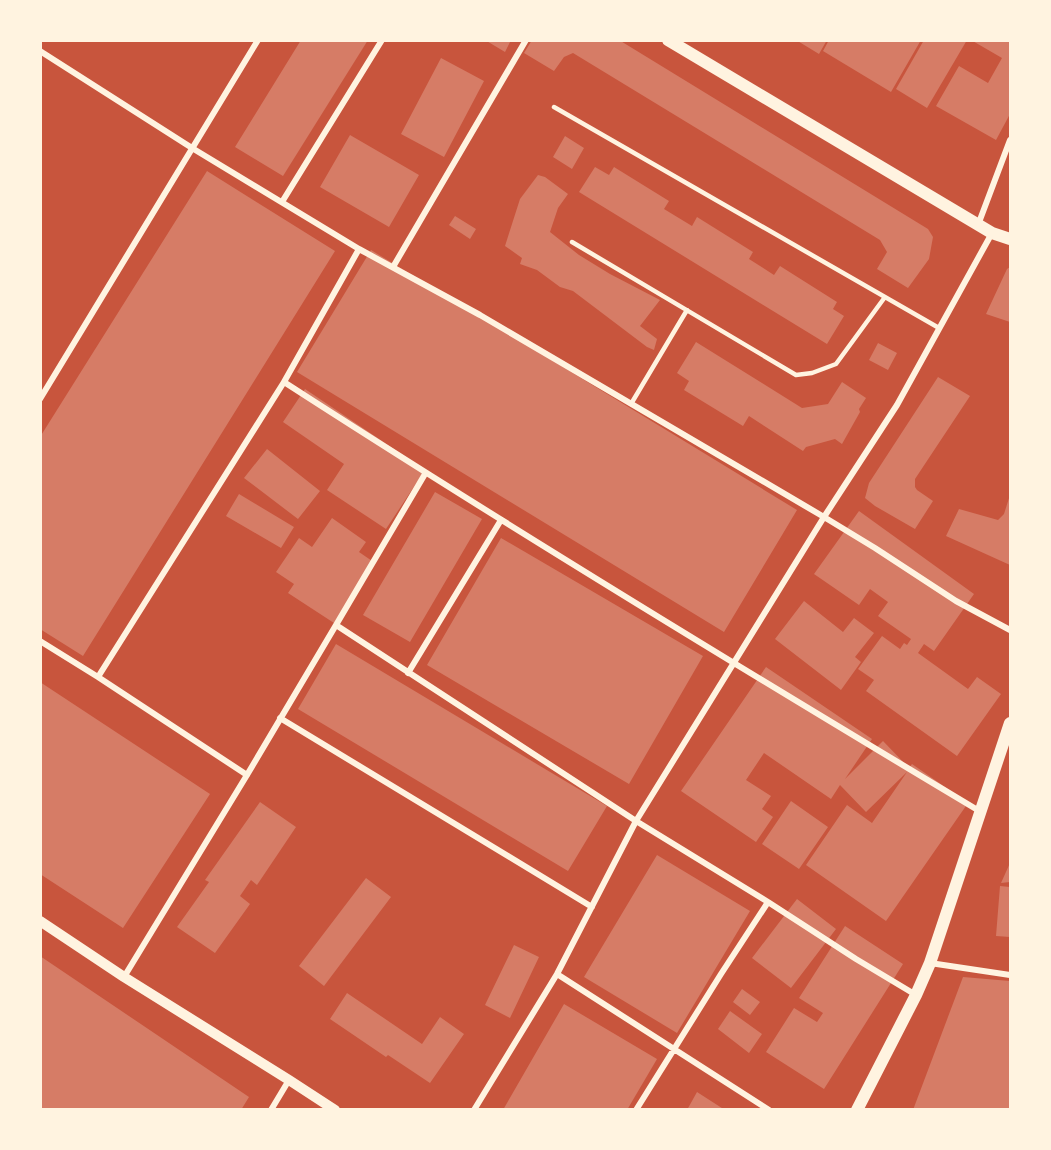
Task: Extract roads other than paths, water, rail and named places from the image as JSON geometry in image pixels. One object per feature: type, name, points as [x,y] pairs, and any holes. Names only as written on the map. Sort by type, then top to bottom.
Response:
[{"type":"main road","points":[[668,40],[978,225],[992,233],[1011,239]]},
{"type":"main road","points":[[857,1110],[930,963],[1011,723]]},
{"type":"street","points":[[40,399],[258,40]]},
{"type":"street","points":[[282,202],[382,40]]},
{"type":"street","points":[[393,267],[526,40]]},
{"type":"street","points":[[40,51],[192,148],[359,249],[480,315],[875,548],[956,601],[1011,630]]},
{"type":"street","points":[[978,225],[1011,140]]},
{"type":"street","points":[[474,1110],[557,975],[636,821],[897,405],[992,233]]},
{"type":"street","points":[[98,677],[284,382],[359,249]]},
{"type":"street","points":[[284,382],[425,474],[981,813]]},
{"type":"street","points":[[123,976],[247,775],[425,474]]},
{"type":"street","points":[[408,673],[501,520]]},
{"type":"street","points":[[336,626],[636,821],[916,995]]},
{"type":"street","points":[[40,641],[247,775]]},
{"type":"street","points":[[280,718],[592,907]]},
{"type":"street","points":[[636,1110],[768,902]]},
{"type":"street","points":[[40,921],[334,1110]]},
{"type":"street","points":[[930,963],[1011,975]]},
{"type":"street","points":[[557,975],[769,1110]]},
{"type":"street","points":[[271,1110],[289,1080]]},
{"type":"lane","points":[[554,106],[939,328]]},
{"type":"lane","points":[[572,242],[796,375],[812,373],[836,364],[885,297]]},
{"type":"lane","points":[[631,404],[687,310]]}]
